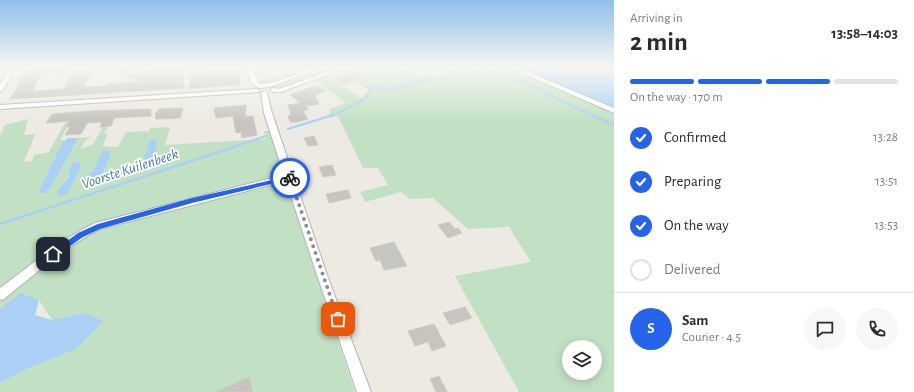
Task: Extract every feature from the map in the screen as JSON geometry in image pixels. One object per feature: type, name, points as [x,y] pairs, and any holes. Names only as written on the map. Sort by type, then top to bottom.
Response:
[{"type":"street","points":[[255,85],[260,90],[322,275],[364,392]]},
{"type":"street","points":[[0,107],[260,90],[277,85]]},
{"type":"street","points":[[271,88],[280,91],[296,85]]},
{"type":"street","points":[[554,85],[614,111]]},
{"type":"street","points":[[0,295],[64,246],[80,235],[98,226],[290,177]]},
{"type":"green space","points":[[279,85],[290,85],[276,89]]},
{"type":"green space","points":[[322,85],[341,85],[361,98],[369,90],[362,85],[551,85],[614,113],[614,392],[519,392],[455,276],[531,262],[509,227],[468,229],[433,198],[410,199],[401,192],[365,202],[360,192],[388,185],[378,168],[363,168],[338,116],[329,118],[330,109],[346,103]]},
{"type":"green space","points":[[28,119],[24,135],[35,134],[24,162],[32,161],[34,155],[49,152],[65,123],[70,122],[60,140],[65,140],[39,189],[50,189],[78,138],[92,137],[86,140],[80,149],[93,144],[103,127],[108,127],[104,134],[108,133],[103,146],[118,147],[126,132],[149,131],[150,128],[170,127],[165,145],[266,139],[264,131],[269,131],[355,392],[0,392],[0,383],[31,367],[83,313],[52,320],[39,300],[0,315],[0,136],[5,125]],"holes":[[[149,142],[156,145],[151,160],[142,165]],[[74,162],[81,167],[68,192],[62,184],[70,175],[68,169]]]},
{"type":"water","points":[[560,85],[614,85],[614,108]]},
{"type":"water","points":[[68,138],[78,139],[50,189],[45,193],[40,193],[39,190],[63,142]]},
{"type":"water","points":[[152,139],[157,140],[155,152],[150,163],[145,167],[142,165],[149,142]]},
{"type":"water","points":[[103,150],[111,153],[98,185],[88,187],[83,181],[88,174],[93,171]]},
{"type":"water","points":[[74,162],[80,162],[81,167],[68,192],[65,195],[59,196],[57,192],[70,175],[68,169]]},
{"type":"water","points":[[20,293],[39,300],[35,315],[52,320],[83,313],[104,321],[76,349],[31,367],[0,383],[0,309]]},
{"type":"building","points":[[35,85],[33,91],[63,89],[66,85],[84,85],[83,87],[106,85],[184,85],[184,88],[9,99],[20,86],[16,86]]},
{"type":"building","points":[[189,85],[208,85],[208,87],[188,89]]},
{"type":"building","points":[[210,85],[235,85],[210,87]]},
{"type":"building","points":[[318,86],[325,91],[315,95],[319,104],[306,106],[308,110],[303,111],[308,119],[290,122],[288,116],[291,115],[288,105],[300,103],[290,95]]},
{"type":"building","points":[[246,105],[245,117],[253,116],[257,135],[242,138],[241,132],[236,133],[233,116],[216,118],[214,108]]},
{"type":"building","points":[[183,108],[180,118],[156,119],[155,113],[158,112],[159,109]]},
{"type":"building","points":[[151,109],[151,116],[114,118],[111,126],[100,127],[102,122],[87,123],[81,134],[65,135],[70,127],[67,127],[69,121],[46,123],[52,114]]},
{"type":"building","points":[[314,136],[318,145],[308,146],[304,138]]},
{"type":"building","points":[[332,165],[336,175],[323,177],[319,167]]},
{"type":"building","points":[[348,190],[351,198],[329,203],[326,194]]},
{"type":"building","points":[[449,222],[455,229],[458,228],[462,233],[448,238],[438,225]]},
{"type":"building","points":[[394,242],[407,266],[384,270],[380,260],[376,261],[370,248]]},
{"type":"building","points":[[465,307],[472,318],[450,325],[443,313]]},
{"type":"building","points":[[434,324],[446,346],[432,351],[428,342],[415,346],[408,331]]},
{"type":"building","points":[[439,376],[447,392],[436,392],[430,379]]},
{"type":"building","points":[[249,377],[253,392],[216,392]]},
{"type":"waterway","name":"Voorste Kuilenbeek","points":[[288,129],[336,114],[366,98],[371,87],[390,89],[405,85]]},
{"type":"waterway","name":"Voorste Kuilenbeek","points":[[529,85],[614,125]]},
{"type":"waterway","name":"Voorste Kuilenbeek","points":[[232,148],[266,136]]},
{"type":"waterway","name":"Voorste Kuilenbeek","points":[[0,224],[232,148]]},
{"type":"way so far","points":[[290,178],[338,319]]},
{"type":"route","points":[[53,254],[80,235],[98,226],[192,201],[290,178]]}]
